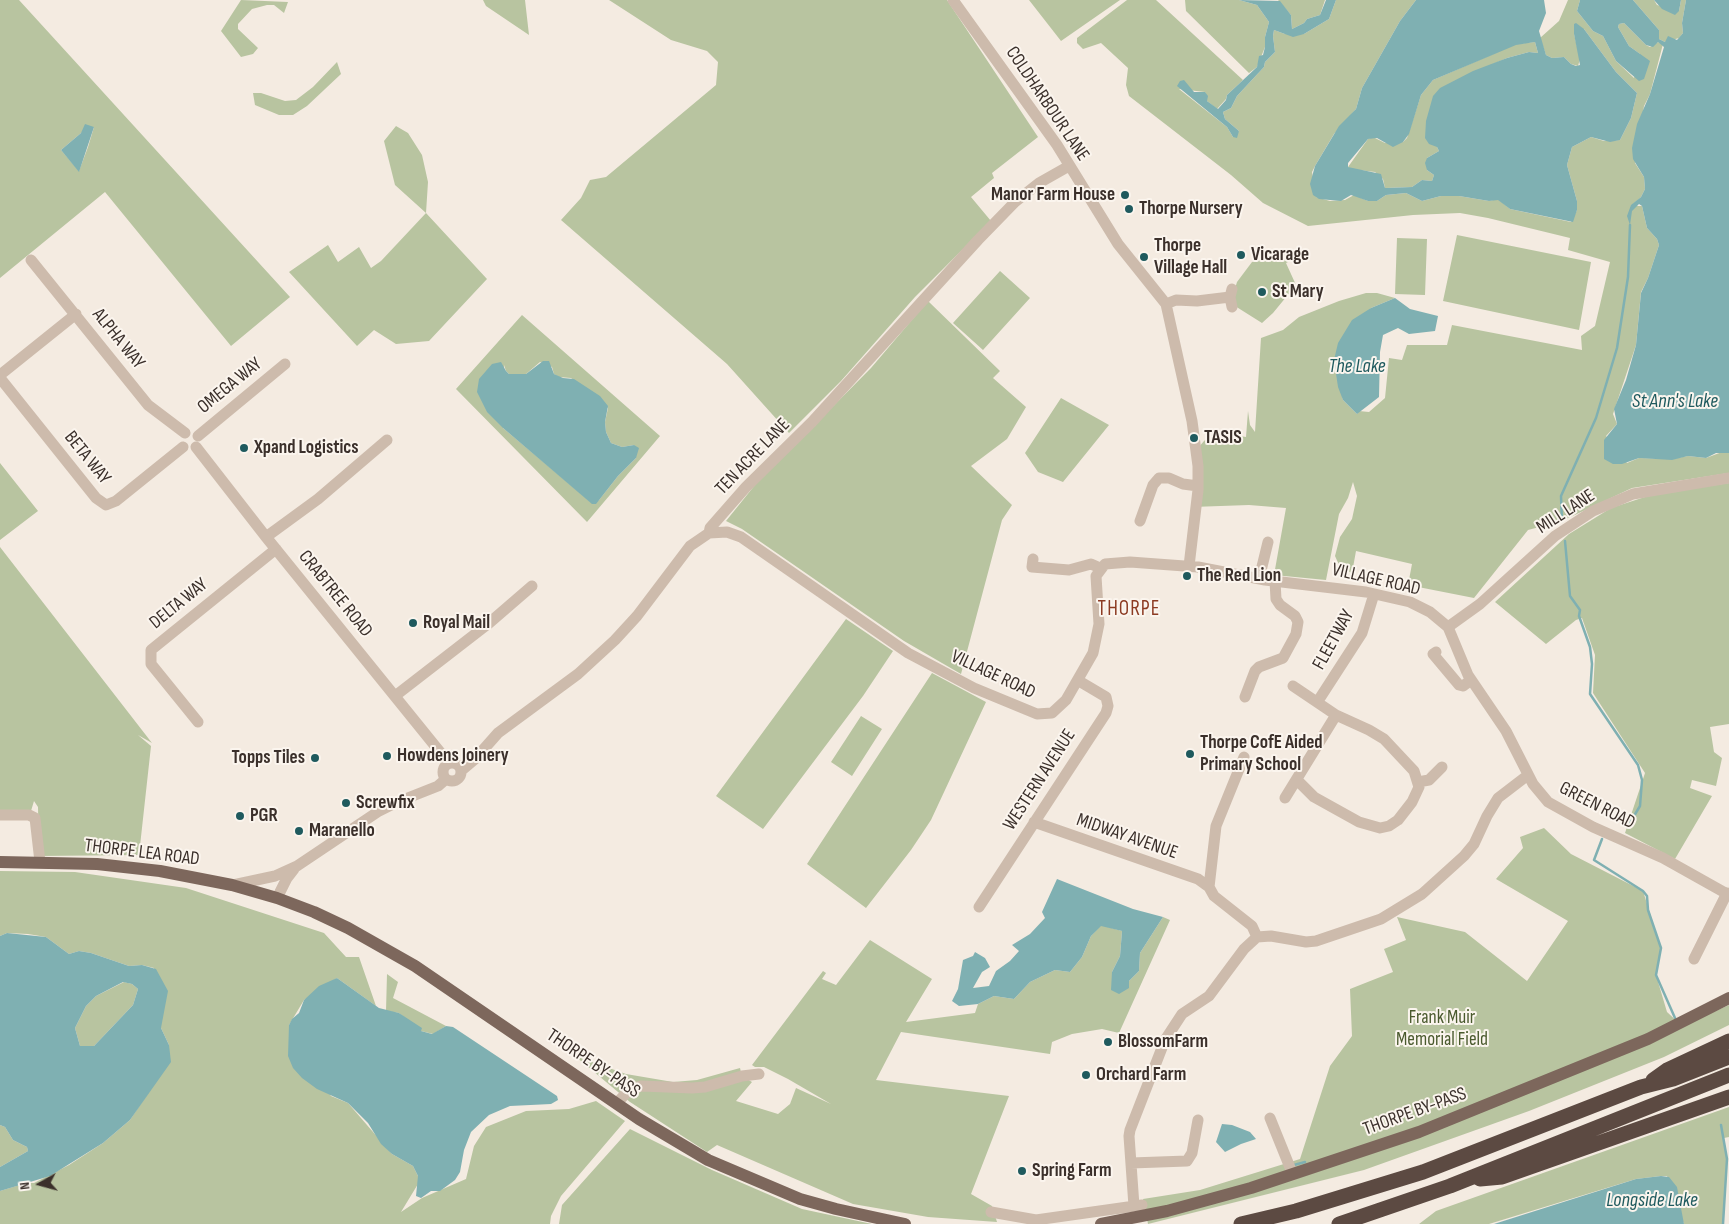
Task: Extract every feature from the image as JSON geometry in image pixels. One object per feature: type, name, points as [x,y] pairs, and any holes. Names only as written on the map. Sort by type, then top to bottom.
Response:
[{"type":"highway","points":[[1641,1088],[1667,1070],[1729,1041]]},
{"type":"highway","points":[[1242,1224],[1296,1211],[1423,1172],[1641,1088],[1673,1079],[1729,1057]]},
{"type":"highway","points":[[1339,1224],[1466,1180],[1729,1075]]},
{"type":"highway","points":[[1466,1180],[1502,1178],[1729,1097]]},
{"type":"main road","name":"THORPE LEA ROAD","points":[[0,862],[40,862],[133,868],[232,886],[277,898]]},
{"type":"main road","name":"THORPE BY-PASS","points":[[277,898],[339,924],[385,948],[462,997],[617,1103],[708,1160],[800,1199],[905,1224]]},
{"type":"main road","name":"THORPE BY-PASS","points":[[1101,1224],[1166,1211],[1293,1175],[1419,1132],[1648,1038],[1729,998]]},
{"type":"street","name":"COLDHARBOUR LANE","points":[[953,0],[1057,145],[1118,244],[1166,304],[1192,421],[1198,466],[1198,486],[1189,566]]},
{"type":"street","name":"TEN ACRE LANE","points":[[462,770],[475,759],[498,733],[578,674],[615,640],[637,616],[690,546],[709,533],[710,528],[746,486],[812,422],[978,240],[1015,202],[1039,183],[1069,166]]},
{"type":"street","name":"ALPHA WAY","points":[[31,260],[148,405],[185,433]]},
{"type":"street","points":[[1166,304],[1176,300],[1197,302],[1231,297]]},
{"type":"street","name":"BETA WAY","points":[[76,314],[0,376],[96,498],[106,505],[116,501],[184,447]]},
{"type":"street","name":"OMEGA WAY","points":[[197,441],[284,364]]},
{"type":"street","points":[[192,431],[197,441],[188,449],[184,447],[181,438],[185,433],[192,431]]},
{"type":"street","points":[[266,537],[318,500],[388,440]]},
{"type":"street","name":"CRABTREE ROAD","points":[[197,441],[266,537],[395,696],[447,764]]},
{"type":"street","points":[[1140,521],[1153,484],[1159,478],[1169,478],[1183,484],[1198,486]]},
{"type":"street","name":"MILL LANE","points":[[1448,627],[1480,604],[1555,536],[1593,511],[1633,494],[1729,478]]},
{"type":"street","name":"VILLAGE ROAD","points":[[709,533],[727,532],[741,537],[908,653],[974,688],[1028,712],[1047,714],[1066,700],[1079,681],[1093,654],[1097,635],[1098,613],[1096,580],[1100,568],[1105,564],[1119,562],[1189,566],[1259,579],[1374,594],[1410,602],[1430,612],[1448,627]]},
{"type":"street","points":[[1259,579],[1268,542]]},
{"type":"street","name":"DELTA WAY","points":[[198,722],[151,664],[151,650],[276,549]]},
{"type":"street","points":[[1033,559],[1032,567],[1069,570],[1091,564],[1100,568]]},
{"type":"street","points":[[1245,697],[1244,683],[1254,670],[1259,666],[1284,658],[1296,634],[1298,622],[1295,616],[1280,605],[1276,599],[1275,581]]},
{"type":"street","points":[[395,696],[488,624],[532,586]]},
{"type":"street","name":"FLEETWAY","points":[[1318,701],[1362,633],[1374,594]]},
{"type":"street","name":"GREEN ROAD","points":[[1448,627],[1471,680],[1506,731],[1528,775],[1540,794],[1559,810],[1663,858],[1728,894]]},
{"type":"street","points":[[1436,652],[1433,654],[1459,685],[1466,684],[1471,680]]},
{"type":"street","name":"WESTERN AVENUE","points":[[979,907],[1107,708],[1107,700],[1102,694],[1079,681]]},
{"type":"street","points":[[1293,686],[1318,701],[1336,715],[1384,739],[1414,771],[1418,782],[1418,792],[1406,812],[1389,826],[1380,828],[1359,822],[1314,797],[1297,780]]},
{"type":"street","points":[[1285,798],[1336,715]]},
{"type":"street","points":[[1209,887],[1216,826],[1244,757]]},
{"type":"street","points":[[232,886],[275,876],[298,866],[379,811],[438,786],[446,779],[457,780],[462,774],[458,764],[447,764],[443,770],[446,779]]},
{"type":"street","points":[[1418,782],[1428,780],[1442,767]]},
{"type":"street","points":[[991,1212],[1036,1220],[1138,1206],[1131,1163],[1130,1130],[1171,1029],[1182,1014],[1209,996],[1244,949],[1257,937],[1271,936],[1310,942],[1381,919],[1422,894],[1464,856],[1474,844],[1498,798],[1528,775]]},
{"type":"street","points":[[0,816],[29,815],[36,818],[40,862]]},
{"type":"street","name":"MIDWAY AVENUE","points":[[1034,822],[1198,879],[1209,887],[1214,896],[1252,926],[1257,937]]},
{"type":"street","points":[[277,898],[287,878],[298,866]]},
{"type":"street","points":[[1694,959],[1728,894]]},
{"type":"street","points":[[617,1103],[629,1090],[640,1086],[699,1087],[742,1076],[759,1074]]},
{"type":"street","points":[[1270,1118],[1293,1175]]},
{"type":"street","points":[[1131,1163],[1187,1161],[1192,1153],[1198,1120]]},
{"type":"green space","points":[[0,0],[19,0],[290,297],[231,346],[105,192],[0,278]],"holes":[[[94,127],[79,171],[61,150],[81,133]]]},
{"type":"green space","points":[[241,0],[288,2],[284,13],[274,5],[267,5],[252,9],[238,24],[238,29],[258,48],[253,54],[241,57],[221,31]]},
{"type":"green space","points":[[483,0],[525,0],[529,35],[486,6]]},
{"type":"green space","points":[[609,0],[947,0],[1038,137],[992,173],[994,178],[971,197],[991,221],[915,297],[841,381],[789,433],[727,364],[561,220],[581,198],[590,180],[606,177],[716,85],[718,62],[707,51],[671,40]]},
{"type":"green space","points":[[1029,0],[1120,0],[1061,41]]},
{"type":"green space","points":[[1127,0],[1156,0],[1243,80],[1227,95],[1226,99],[1217,109],[1207,101],[1205,92],[1179,89],[1227,127],[1233,137],[1239,131],[1225,119],[1223,112],[1231,108],[1237,96],[1275,52],[1274,30],[1285,34],[1304,34],[1329,19],[1336,0],[1416,0],[1400,21],[1362,88],[1356,109],[1334,134],[1315,166],[1312,172],[1316,197],[1330,201],[1345,200],[1354,195],[1368,201],[1377,201],[1386,195],[1406,193],[1422,201],[1441,196],[1459,196],[1489,201],[1498,199],[1510,209],[1571,222],[1577,210],[1577,201],[1567,165],[1572,147],[1591,137],[1604,141],[1620,140],[1631,118],[1637,93],[1616,72],[1584,29],[1574,34],[1580,59],[1578,66],[1571,64],[1564,57],[1552,58],[1546,55],[1540,38],[1559,21],[1568,0],[1580,0],[1577,11],[1593,31],[1603,36],[1616,61],[1634,78],[1640,54],[1629,46],[1618,27],[1619,24],[1624,23],[1650,47],[1658,42],[1663,44],[1650,94],[1644,106],[1635,163],[1644,177],[1645,189],[1641,197],[1631,206],[1642,206],[1647,228],[1657,239],[1659,245],[1648,278],[1641,292],[1636,345],[1613,414],[1617,424],[1606,436],[1627,463],[1639,458],[1672,459],[1688,456],[1706,458],[1722,452],[1729,453],[1729,473],[1632,488],[1562,521],[1528,530],[1474,598],[1408,585],[1412,564],[1369,554],[1356,551],[1352,573],[1340,567],[1335,556],[1340,537],[1352,519],[1357,496],[1353,482],[1348,498],[1339,514],[1326,580],[1274,575],[1286,508],[1249,505],[1192,507],[1198,448],[1209,436],[1221,433],[1246,437],[1248,411],[1250,425],[1255,432],[1261,338],[1283,330],[1299,317],[1339,301],[1366,293],[1377,293],[1395,298],[1371,308],[1334,359],[1343,400],[1357,414],[1359,411],[1369,412],[1385,398],[1389,358],[1402,360],[1407,345],[1447,345],[1452,325],[1582,350],[1581,336],[1595,326],[1610,262],[1568,250],[1570,238],[1460,213],[1413,215],[1308,226],[1263,203],[1231,175],[1129,96],[1126,85],[1128,68],[1101,43],[1083,49],[1077,43],[1077,38]]},
{"type":"green space","points":[[1185,0],[1239,0],[1257,5],[1269,22],[1265,37],[1265,47],[1257,67],[1249,73],[1186,11]]},
{"type":"green space","points":[[1278,0],[1325,0],[1320,15],[1307,19],[1304,23],[1292,29],[1291,15]]},
{"type":"green space","points":[[1633,0],[1654,0],[1657,5],[1679,11],[1681,0],[1686,0],[1682,23],[1683,33],[1679,38],[1665,42],[1659,39],[1659,30]]},
{"type":"green space","points":[[1535,42],[1538,53],[1529,52],[1507,58],[1463,77],[1437,147],[1439,151],[1427,158],[1427,170],[1434,175],[1432,181],[1422,180],[1412,187],[1385,188],[1383,179],[1375,172],[1348,167],[1368,139],[1373,137],[1385,143],[1403,142],[1407,138],[1421,95],[1433,80],[1516,44]]},
{"type":"green space","points":[[337,62],[341,74],[307,106],[293,115],[279,115],[255,105],[253,93],[261,93],[285,101],[296,100],[313,87]]},
{"type":"green space","points":[[396,126],[408,133],[422,155],[428,182],[426,213],[395,185],[384,141]]},
{"type":"green space","points":[[426,213],[487,279],[429,341],[396,344],[374,330],[357,346],[289,272],[328,245],[338,262],[359,247],[371,268],[381,261]]},
{"type":"green space","points":[[1457,235],[1591,262],[1579,330],[1443,301]]},
{"type":"green space","points":[[1397,238],[1427,239],[1425,295],[1395,294]]},
{"type":"green space","points":[[1288,250],[1292,260],[1286,263],[1296,285],[1273,313],[1262,323],[1235,306],[1233,295],[1237,282],[1252,262]]},
{"type":"green space","points":[[1000,271],[1030,298],[983,350],[953,323]]},
{"type":"green space","points":[[928,301],[1000,371],[993,378],[1026,407],[1007,439],[971,466],[1012,505],[1002,520],[961,674],[904,641],[742,529],[726,521],[755,485],[871,368]]},
{"type":"green space","points":[[522,315],[660,436],[587,522],[456,389]],"holes":[[[540,362],[552,367],[554,374],[559,377],[571,378],[608,408],[605,422],[606,432],[611,443],[622,447],[634,445],[636,458],[618,476],[599,500],[592,503],[503,428],[504,365],[509,374],[526,374]]]},
{"type":"green space","points":[[1061,398],[1109,425],[1063,482],[1038,472],[1025,453]]},
{"type":"green space","points":[[0,463],[38,511],[0,540]]},
{"type":"green space","points":[[1729,483],[1729,724],[1710,727],[1714,752],[1722,758],[1716,786],[1692,780],[1690,788],[1712,796],[1675,859],[1625,833],[1645,773],[1593,693],[1595,655],[1582,618],[1576,620],[1546,644],[1495,602],[1569,534],[1611,508],[1651,495]]},
{"type":"green space","points":[[0,547],[152,743],[138,735],[151,746],[139,855],[39,856],[38,807],[34,801],[31,811],[0,811]]},
{"type":"green space","points":[[846,619],[893,651],[863,696],[763,829],[716,796]]},
{"type":"green space","points":[[932,673],[986,702],[931,820],[911,850],[866,908],[807,864]]},
{"type":"green space","points":[[861,716],[882,729],[852,776],[831,762]]},
{"type":"green space","name":"Frank Muir Memorial Field","points":[[1544,828],[1571,854],[1643,891],[1661,948],[1656,975],[1667,1012],[1682,1026],[1729,1005],[1729,1025],[1664,1057],[1529,1111],[1364,1170],[1148,1224],[1143,1199],[1200,1190],[1300,1159],[1330,1066],[1352,1036],[1350,989],[1393,972],[1384,949],[1406,940],[1397,917],[1465,932],[1527,981],[1568,921],[1496,879],[1523,848],[1520,837]]},
{"type":"green space","points":[[0,871],[75,872],[186,888],[324,933],[346,957],[359,957],[376,1006],[337,978],[304,1000],[289,1025],[331,1096],[348,1103],[392,1154],[413,1166],[418,1176],[418,1184],[401,1212],[422,1198],[466,1179],[474,1146],[486,1127],[526,1111],[569,1109],[596,1101],[625,1121],[561,1196],[551,1216],[550,1224],[0,1224],[0,1191],[26,1183],[34,1183],[69,1165],[103,1143],[130,1120],[150,1090],[169,1045],[161,1028],[154,968],[142,965],[129,966],[91,953],[79,951],[69,954],[46,937],[7,933],[0,936]]},
{"type":"green space","points":[[1163,917],[1170,920],[1119,1033],[1102,1029],[1072,1034],[1052,1042],[1050,1054],[901,1032],[876,1080],[1009,1096],[971,1194],[992,1206],[997,1222],[928,1217],[853,1204],[717,1145],[707,1152],[630,1102],[575,1056],[626,1074],[673,1082],[697,1080],[740,1068],[742,1076],[752,1082],[736,1101],[778,1114],[790,1104],[796,1088],[831,1104],[764,1067],[752,1065],[823,971],[826,973],[822,979],[836,985],[870,940],[932,979],[906,1022],[975,1013],[978,1004],[994,996],[1014,999],[1030,982],[1055,970],[1070,972],[1082,957],[1091,936],[1101,925],[1122,931],[1120,956],[1112,972],[1112,990],[1129,981],[1139,971],[1140,953]]},
{"type":"green space","points":[[387,974],[398,982],[393,998],[446,1026],[433,1034],[421,1031],[399,1013],[386,1011]]},
{"type":"green space","points":[[124,982],[132,984],[138,989],[133,1005],[94,1046],[80,1046],[75,1028],[86,1006],[96,996]]},
{"type":"green space","points":[[1729,1107],[1729,1137],[1724,1138],[1727,1159],[1723,1224],[1684,1224],[1667,1176],[1661,1176],[1636,1179],[1489,1224],[1419,1224],[1436,1211]]},
{"type":"green space","points":[[0,1125],[5,1127],[13,1140],[27,1147],[28,1151],[0,1167]]},
{"type":"green space","points":[[630,1129],[712,1170],[802,1209],[872,1224],[559,1224],[562,1205]]},
{"type":"water","points":[[1239,0],[1280,1],[1291,15],[1292,29],[1304,23],[1307,19],[1320,15],[1326,0],[1336,0],[1329,19],[1304,34],[1293,37],[1274,30],[1275,52],[1237,96],[1231,108],[1223,112],[1225,119],[1239,131],[1237,138],[1233,137],[1227,127],[1177,86],[1180,81],[1184,80],[1194,92],[1205,92],[1208,96],[1207,101],[1218,109],[1226,100],[1227,95],[1257,67],[1259,56],[1263,55],[1269,22],[1257,5]]},
{"type":"water","points":[[1416,0],[1544,0],[1546,13],[1539,31],[1546,55],[1552,58],[1564,57],[1576,66],[1580,65],[1574,24],[1576,23],[1584,29],[1616,72],[1637,93],[1631,118],[1620,140],[1610,142],[1591,137],[1572,147],[1567,165],[1577,201],[1577,210],[1573,222],[1510,209],[1498,200],[1489,201],[1459,196],[1441,196],[1422,201],[1406,193],[1386,195],[1377,201],[1368,201],[1351,195],[1341,201],[1319,199],[1313,195],[1310,184],[1315,166],[1339,126],[1356,109],[1362,88],[1400,21]],"holes":[[[1535,42],[1538,53],[1529,52],[1507,58],[1473,71],[1440,88],[1433,96],[1426,121],[1425,138],[1429,144],[1437,147],[1439,151],[1427,158],[1425,163],[1427,170],[1434,175],[1432,181],[1422,180],[1412,187],[1385,188],[1381,174],[1348,167],[1348,163],[1368,139],[1377,138],[1393,147],[1403,142],[1409,134],[1421,95],[1433,80],[1516,45]]]},
{"type":"water","name":"St Ann's Lake","points":[[1580,0],[1633,0],[1659,30],[1659,39],[1665,42],[1668,36],[1677,40],[1683,33],[1682,23],[1686,0],[1729,0],[1729,453],[1716,453],[1706,458],[1688,456],[1672,460],[1639,458],[1622,464],[1613,464],[1604,459],[1604,440],[1617,424],[1614,409],[1626,380],[1636,345],[1641,293],[1659,245],[1657,239],[1647,228],[1642,206],[1639,204],[1632,211],[1630,225],[1627,216],[1631,205],[1641,197],[1645,189],[1644,177],[1633,159],[1632,148],[1637,124],[1650,94],[1664,47],[1658,42],[1653,47],[1646,45],[1624,23],[1619,24],[1618,27],[1629,46],[1650,61],[1644,79],[1639,81],[1616,61],[1603,36],[1593,31],[1577,11]]},
{"type":"water","points":[[1654,0],[1681,0],[1679,11],[1675,15],[1662,9]]},
{"type":"water","points":[[85,124],[94,127],[79,172],[61,150],[81,133]]},
{"type":"water","name":"The Lake","points":[[1395,298],[1410,309],[1438,316],[1435,331],[1409,334],[1398,328],[1383,335],[1380,352],[1379,397],[1357,414],[1343,400],[1338,387],[1334,360],[1338,343],[1352,320],[1371,308]]},
{"type":"water","points":[[543,361],[549,361],[554,374],[563,378],[574,379],[600,396],[608,406],[605,422],[606,432],[611,443],[622,447],[634,445],[639,448],[636,458],[618,476],[596,504],[592,504],[503,428],[487,412],[477,392],[479,379],[492,364],[501,362],[509,374],[526,374]]},
{"type":"water","points":[[1057,879],[1133,909],[1163,917],[1140,953],[1139,971],[1129,981],[1129,988],[1119,994],[1111,990],[1112,972],[1120,956],[1122,931],[1101,926],[1091,936],[1082,957],[1070,972],[1055,970],[1030,982],[1014,999],[994,996],[978,1004],[959,1006],[952,1001],[958,989],[963,960],[973,956],[975,952],[985,958],[990,967],[982,972],[973,988],[989,986],[996,971],[1010,961],[1019,951],[1012,945],[1030,934],[1045,918],[1042,912]]},
{"type":"water","points":[[7,933],[46,937],[69,954],[79,951],[91,953],[129,966],[142,965],[156,969],[168,991],[161,1028],[169,1045],[171,1062],[130,1120],[103,1143],[50,1176],[0,1191],[0,1167],[28,1151],[27,1147],[13,1140],[5,1127],[0,1125],[0,936]],"holes":[[[123,982],[132,984],[138,989],[133,1005],[94,1046],[80,1046],[75,1028],[86,1006],[96,996]]]},
{"type":"water","points":[[337,978],[379,1008],[399,1013],[422,1028],[421,1031],[432,1034],[446,1026],[453,1027],[557,1096],[558,1100],[551,1104],[510,1106],[489,1115],[471,1132],[464,1150],[460,1172],[455,1180],[440,1191],[431,1191],[421,1198],[416,1196],[418,1176],[413,1166],[392,1154],[381,1144],[368,1123],[348,1103],[317,1089],[302,1078],[293,1068],[288,1056],[289,1025],[292,1019],[299,1013],[304,1000],[319,986]]},
{"type":"water","points":[[1222,1124],[1232,1125],[1250,1132],[1256,1139],[1225,1152],[1216,1142]]},
{"type":"water","name":"Longside Lake","points":[[1669,1177],[1677,1187],[1684,1224],[1494,1224],[1636,1179]]},
{"type":"waterway","points":[[1562,521],[1561,496],[1596,418],[1617,348],[1628,277],[1630,225]]},
{"type":"waterway","points":[[1565,541],[1570,596],[1580,610],[1579,616],[1590,647],[1592,664],[1590,694],[1638,765],[1642,780],[1640,806],[1628,826]]},
{"type":"waterway","points":[[1602,839],[1594,860],[1643,891],[1647,896],[1648,910],[1661,948],[1656,975],[1675,1018]]},
{"type":"waterway","points":[[1721,1125],[1727,1159],[1723,1224]]},
{"type":"waterway","points":[[1294,1165],[1305,1162]]},
{"type":"place","name":"Manor Farm House","points":[[1125,195]]},
{"type":"place","name":"Thorpe Nursery","points":[[1129,209]]},
{"type":"place","name":"Vicarage","points":[[1241,255]]},
{"type":"place","name":"Thorpe Village Hall","points":[[1144,257]]},
{"type":"place","name":"St Mary","points":[[1262,292]]},
{"type":"place","name":"TASIS","points":[[1194,438]]},
{"type":"place","name":"Xpand Logistics","points":[[244,448]]},
{"type":"place","name":"The Red Lion","points":[[1187,576]]},
{"type":"place","name":"Royal Mail","points":[[413,623]]},
{"type":"place","name":"Thorpe CofE Aided Primary School","points":[[1190,754]]},
{"type":"place","name":"Howdens Joinery","points":[[387,756]]},
{"type":"place","name":"Topps Tiles","points":[[315,758]]},
{"type":"place","name":"Screwfix","points":[[346,803]]},
{"type":"place","name":"PGR","points":[[240,816]]},
{"type":"place","name":"Maranello","points":[[299,831]]},
{"type":"place","name":"BlossomFarm","points":[[1108,1042]]},
{"type":"place","name":"Orchard Farm","points":[[1086,1075]]},
{"type":"place","name":"Spring Farm","points":[[1022,1171]]},
{"type":"district","name":"THORPE","points":[[1129,610]]}]
